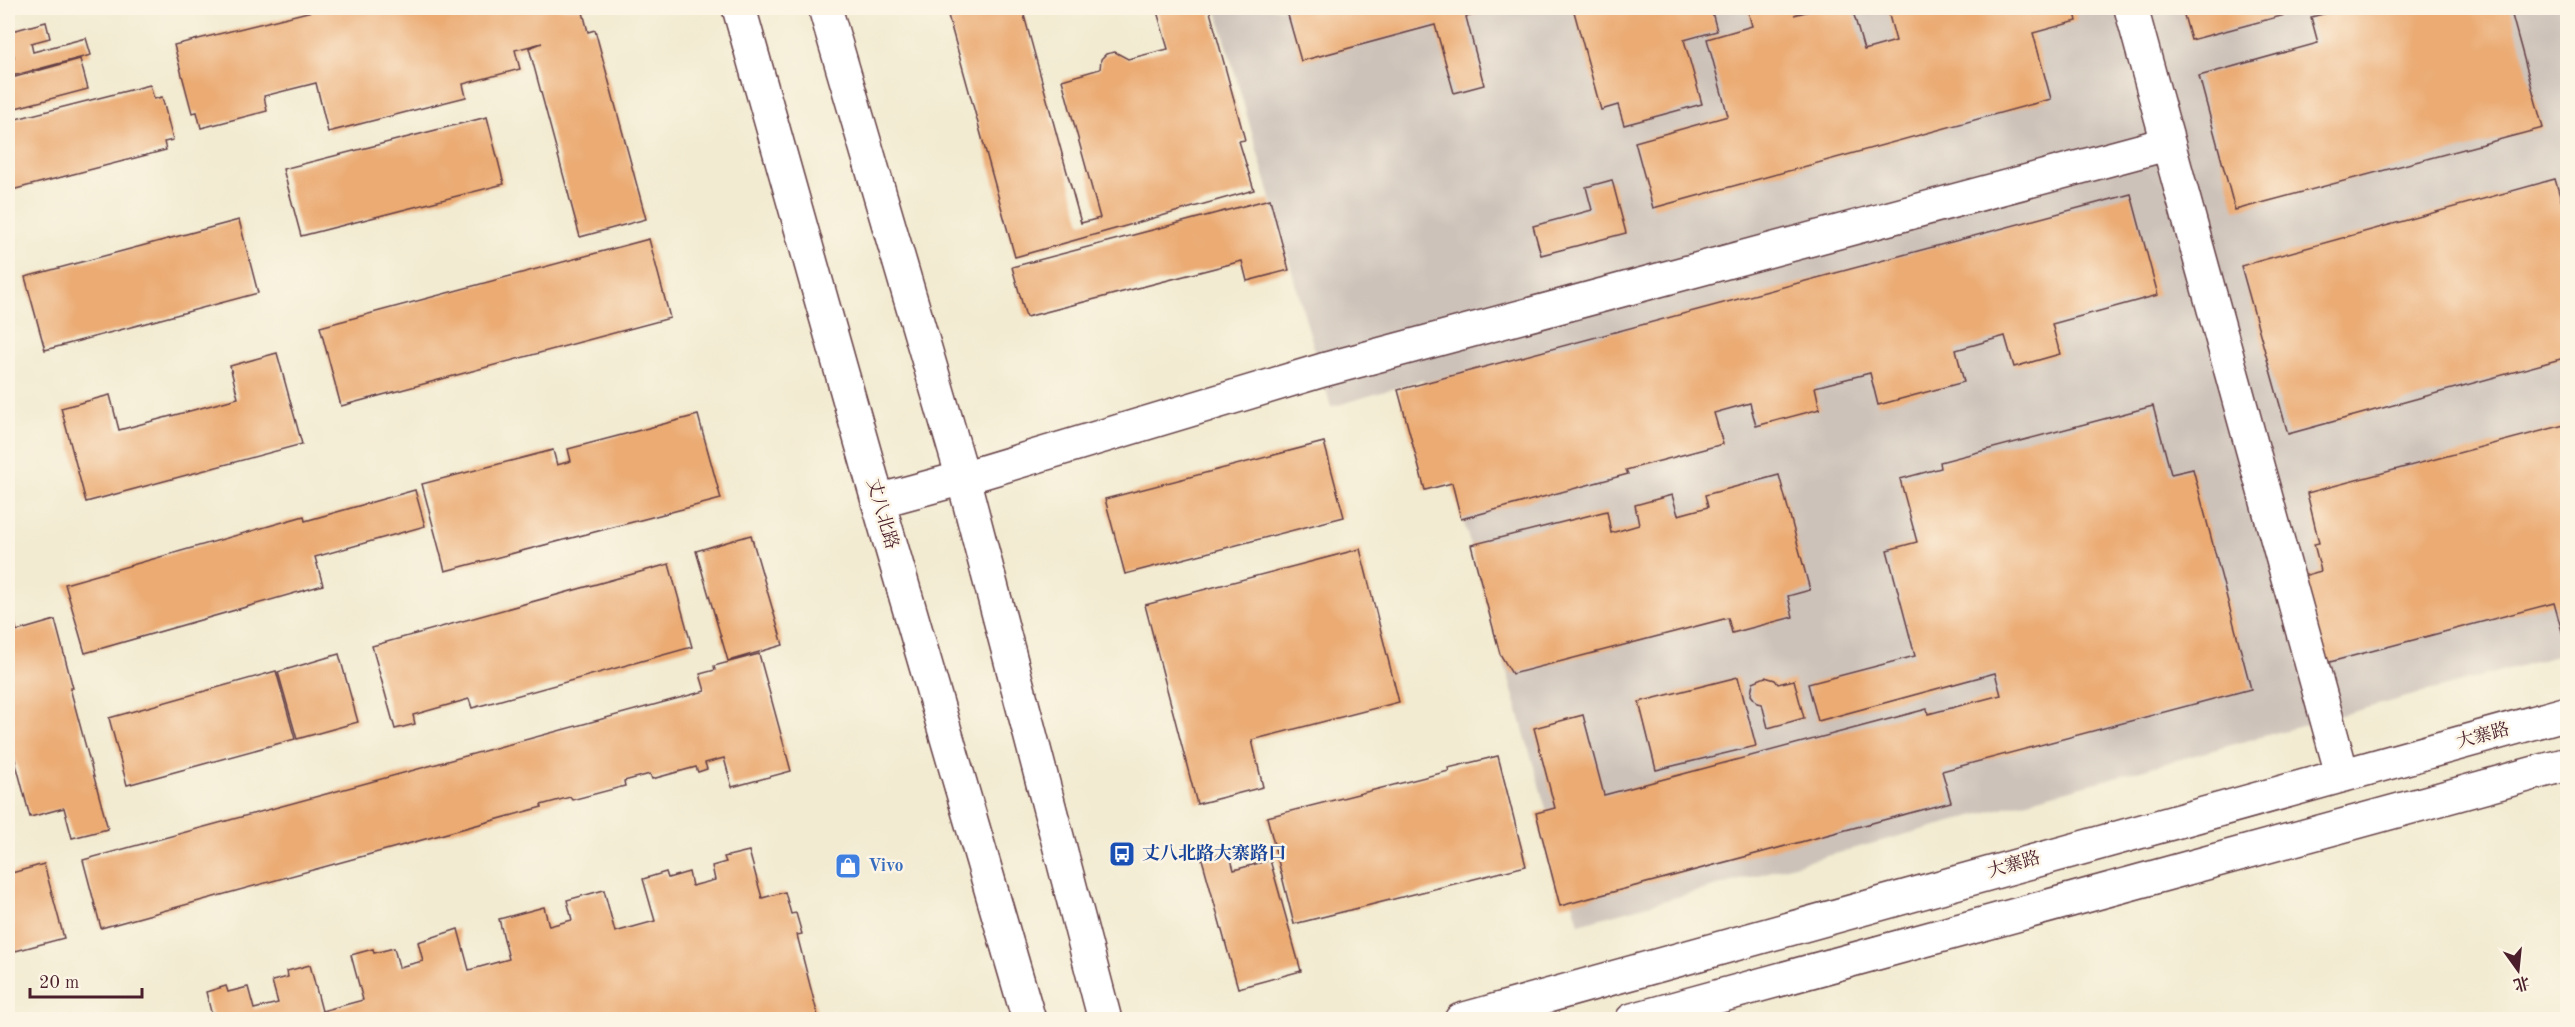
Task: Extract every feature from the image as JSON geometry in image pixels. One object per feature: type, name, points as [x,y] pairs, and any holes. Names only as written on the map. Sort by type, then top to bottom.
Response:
[{"type":"main road","name":"丈八北路","points":[[739,8],[878,501],[1029,1020]]},
{"type":"main road","points":[[825,8],[963,478],[1105,1020]]},
{"type":"main road","points":[[2131,8],[2166,144],[2342,774]]},
{"type":"main road","points":[[878,501],[963,478],[1323,370],[2166,144]]},
{"type":"main road","name":"大寨路","points":[[1461,1020],[2568,713]]},
{"type":"main road","points":[[1632,1020],[2381,812],[2568,764]]},
{"type":"shaded area","points":[[1216,8],[2567,8],[2567,653],[1579,924],[1423,380],[1331,407]]},
{"type":"building","points":[[324,8],[582,8],[588,32],[595,30],[646,219],[580,237],[529,48],[542,43],[515,50],[520,69],[463,84],[466,97],[328,132],[316,83],[264,96],[267,111],[201,128],[197,112],[192,113],[174,45]]},
{"type":"building","points":[[946,8],[1022,8],[1081,223],[1100,218],[1062,80],[1100,69],[1101,59],[1106,54],[1115,52],[1128,59],[1168,49],[1156,8],[1209,8],[1245,140],[1239,141],[1254,190],[1015,257]]},
{"type":"building","points":[[1286,8],[1498,8],[1466,17],[1484,85],[1454,93],[1435,25],[1301,61]]},
{"type":"building","points":[[1573,8],[1711,8],[1717,31],[1684,40],[1702,104],[1624,125],[1618,105],[1601,110]]},
{"type":"building","points":[[1760,8],[1815,8],[1794,15],[1821,8],[1852,8],[1864,50],[1896,41],[1887,8],[2074,8],[2077,21],[2033,33],[2051,99],[1653,208],[1635,142],[1728,116],[1707,39],[1752,26],[1748,11]]},
{"type":"building","points":[[2182,8],[2311,8],[2191,40]]},
{"type":"building","points":[[2347,8],[2510,8],[2543,128],[2235,210],[2199,76],[2318,43],[2311,17]]},
{"type":"building","points":[[46,22],[50,38],[31,43],[33,52],[86,38],[91,55],[8,77],[8,59],[14,57],[8,32]]},
{"type":"building","points":[[80,59],[88,89],[8,110],[8,79]]},
{"type":"building","points":[[150,85],[154,99],[162,97],[173,140],[164,142],[166,150],[8,191],[8,121]]},
{"type":"building","points":[[487,117],[504,184],[301,236],[283,169]]},
{"type":"building","points":[[2555,179],[2568,223],[2568,357],[2288,434],[2241,266]]},
{"type":"building","points":[[1612,180],[1626,233],[1541,255],[1533,226],[1592,210],[1586,187]]},
{"type":"building","points":[[2131,194],[2158,295],[2052,324],[2060,354],[2014,367],[2005,336],[1956,350],[1964,382],[1878,405],[1870,373],[1815,387],[1820,409],[1756,426],[1750,403],[1714,413],[1723,444],[1626,470],[1628,474],[1461,519],[1452,483],[1425,490],[1398,390]]},
{"type":"building","points":[[1270,199],[1289,270],[1247,281],[1242,261],[1026,317],[1012,267]]},
{"type":"building","points":[[239,220],[258,293],[45,350],[25,277]]},
{"type":"building","points":[[649,239],[670,318],[341,406],[320,327]]},
{"type":"building","points":[[277,353],[302,444],[86,502],[61,408],[110,395],[119,430],[238,398],[230,366]]},
{"type":"building","points":[[2153,406],[2171,474],[2193,469],[2251,689],[1942,771],[1951,802],[1560,906],[1536,813],[1555,808],[1534,728],[1583,715],[1604,795],[1927,709],[1928,714],[2001,695],[1995,673],[1818,721],[1808,684],[1915,656],[1887,550],[1917,542],[1900,479],[1941,468],[1940,462]]},
{"type":"building","points":[[698,415],[721,499],[445,571],[422,484],[553,450],[557,465],[571,461],[568,449]]},
{"type":"building","points":[[2568,424],[2568,634],[2563,635],[2554,603],[2326,663],[2303,576],[2321,571],[2314,544],[2319,543],[2307,493]]},
{"type":"building","points":[[1324,442],[1344,517],[1125,574],[1105,499]]},
{"type":"building","points":[[1779,475],[1810,590],[1788,596],[1793,617],[1732,633],[1728,618],[1512,674],[1500,654],[1471,545],[1607,511],[1611,533],[1639,525],[1635,505],[1672,495],[1678,515],[1708,507],[1705,495]]},
{"type":"building","points":[[415,490],[425,526],[315,557],[323,585],[85,653],[65,584],[304,516],[305,521]]},
{"type":"building","points":[[751,535],[783,645],[728,661],[696,551]]},
{"type":"building","points":[[1360,549],[1399,702],[1252,740],[1263,787],[1197,804],[1145,605]]},
{"type":"building","points":[[669,564],[692,647],[472,708],[469,699],[413,715],[415,724],[395,729],[372,646]]},
{"type":"building","points":[[10,607],[17,631],[55,620],[73,688],[70,688],[108,829],[72,838],[64,808],[30,817],[8,733],[8,608]]},
{"type":"building","points":[[339,654],[358,722],[297,739],[278,672]]},
{"type":"building","points":[[759,654],[791,771],[732,787],[724,758],[705,763],[707,769],[698,772],[696,767],[652,779],[650,774],[624,781],[625,786],[572,800],[570,797],[541,805],[542,807],[101,928],[83,860],[705,691],[700,674],[715,670],[714,666]]},
{"type":"building","points":[[276,671],[295,739],[127,785],[109,718]]},
{"type":"building","points":[[1738,677],[1756,746],[1656,770],[1639,702]]},
{"type":"building","points":[[1765,677],[1775,680],[1778,684],[1794,680],[1804,718],[1768,728],[1762,704],[1757,703],[1751,695],[1753,682]]},
{"type":"building","points":[[1498,756],[1526,866],[1294,924],[1267,817],[1449,771],[1448,768]]},
{"type":"building","points":[[749,851],[762,898],[785,892],[791,914],[796,913],[802,934],[797,935],[819,1020],[213,1020],[206,992],[226,986],[228,992],[248,987],[254,1009],[278,1003],[272,981],[288,977],[287,971],[310,965],[322,1011],[363,1000],[351,955],[373,949],[374,953],[394,948],[399,967],[423,961],[418,942],[458,929],[469,970],[509,959],[499,919],[544,907],[549,926],[572,920],[567,900],[604,890],[615,932],[655,921],[643,879],[666,872],[668,878],[689,872],[692,886],[715,880],[712,866],[726,862],[724,857]]},
{"type":"building","points":[[1229,852],[1234,870],[1270,860],[1301,971],[1238,988],[1202,859]]},
{"type":"building","points":[[44,864],[64,938],[8,953],[8,874]]},
{"type":"place","name":"丈八北路大寨路口","points":[[1122,854]]},
{"type":"place","name":"Vivo","points":[[848,866]]}]
